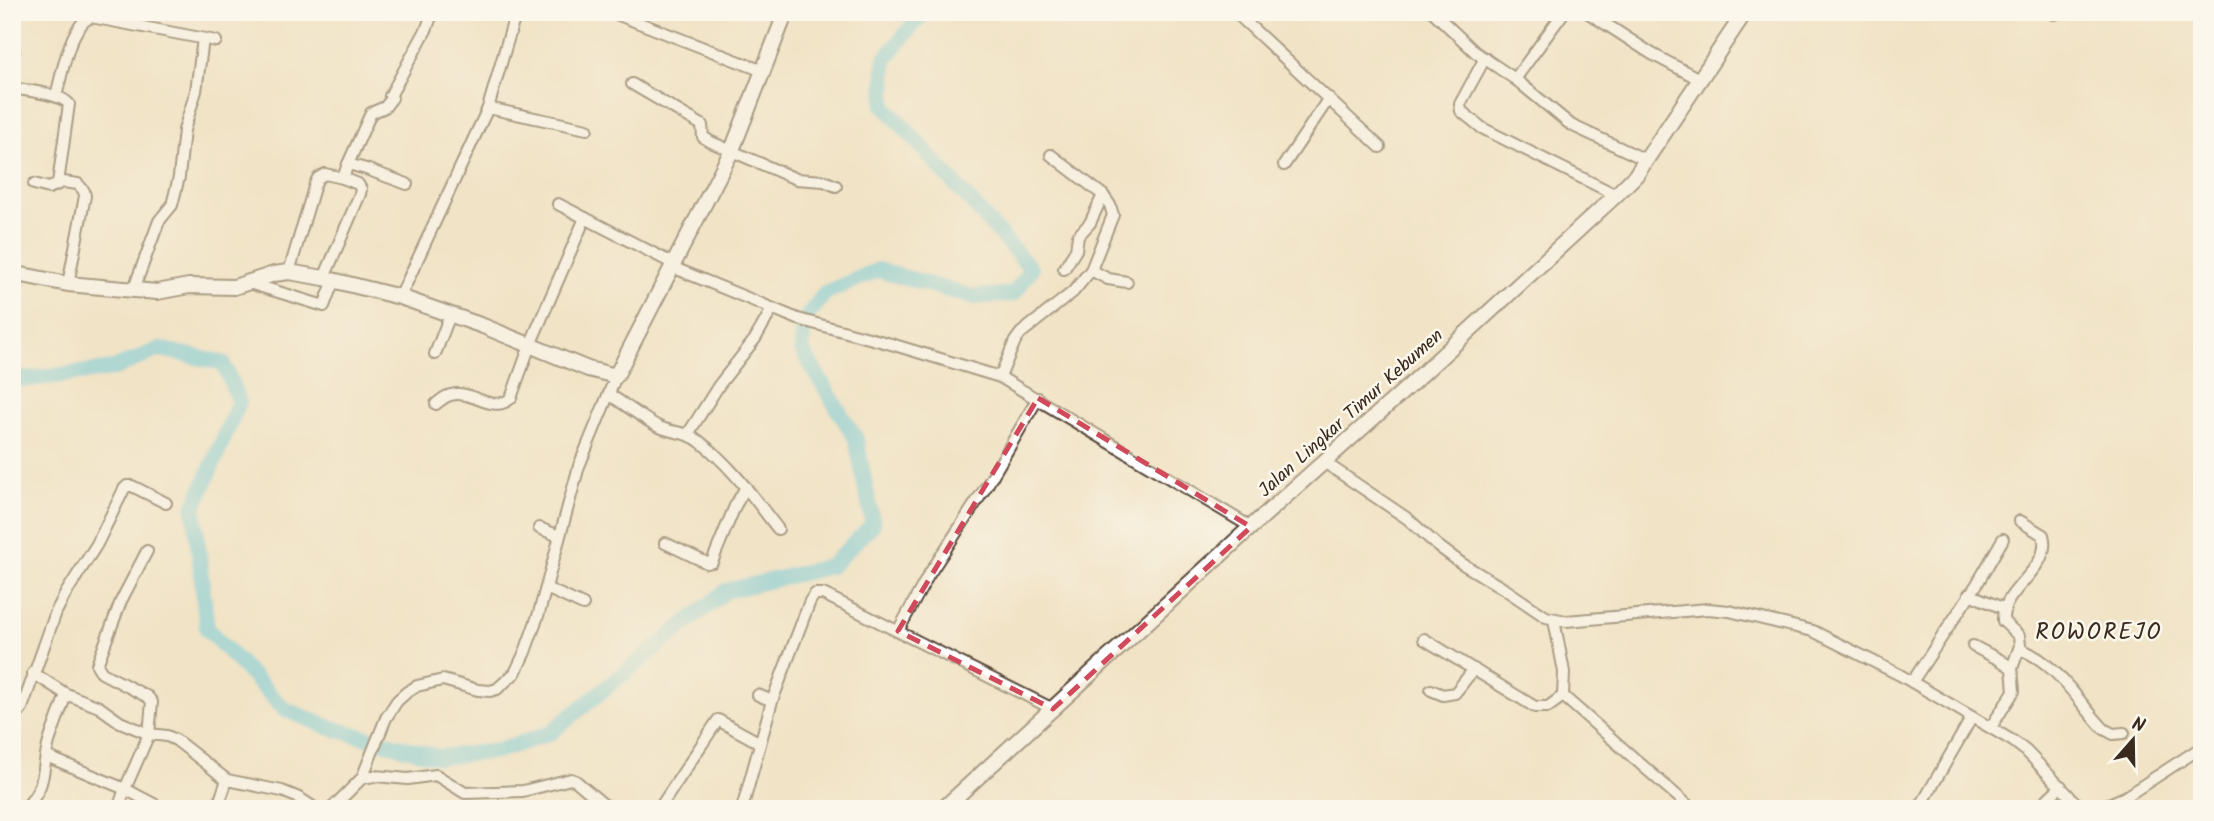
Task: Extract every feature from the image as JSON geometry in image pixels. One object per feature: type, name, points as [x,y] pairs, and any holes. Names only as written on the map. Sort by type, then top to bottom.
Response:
[{"type":"main road","points":[[12,273],[68,284],[157,292],[189,286],[227,287],[248,283],[263,276],[289,272],[329,279],[401,298],[588,369],[616,376],[733,150],[786,12]]},
{"type":"main road","name":"Jalan Lingkar Timur Kebumen","points":[[943,809],[1616,195],[1636,175],[1745,12]]},
{"type":"street","points":[[343,178],[364,124],[371,113],[388,105],[392,98],[390,96],[433,12]]},
{"type":"street","points":[[401,298],[488,108],[516,12]]},
{"type":"street","points":[[611,12],[762,71]]},
{"type":"street","points":[[1235,12],[1380,147]]},
{"type":"street","points":[[1515,79],[1564,12]]},
{"type":"street","points":[[1587,12],[1652,54],[1701,80]]},
{"type":"street","points":[[2049,12],[2057,12]]},
{"type":"street","points":[[1441,15],[1475,52],[1515,79],[1571,125],[1646,160]]},
{"type":"street","points":[[56,96],[75,34],[85,19],[90,17],[129,18],[216,41]]},
{"type":"street","points":[[133,291],[159,220],[172,205],[179,177],[184,130],[196,92],[203,39]]},
{"type":"street","points":[[1485,58],[1460,104],[1463,114],[1510,144],[1616,195]]},
{"type":"street","points":[[632,84],[701,125],[703,136],[707,140],[796,179],[824,181],[836,186]]},
{"type":"street","points":[[12,88],[66,99],[70,109],[58,183]]},
{"type":"street","points":[[1284,165],[1329,98]]},
{"type":"street","points":[[488,108],[587,129]]},
{"type":"street","points":[[1000,377],[1021,333],[1073,292],[1091,270],[1113,215],[1103,195],[1051,155]]},
{"type":"street","points":[[348,164],[407,184]]},
{"type":"street","points":[[248,283],[324,306],[329,279],[361,189],[358,184],[325,174],[318,178],[289,272]]},
{"type":"street","points":[[34,184],[49,188],[58,183],[78,184],[84,191],[68,284]]},
{"type":"street","points":[[1064,269],[1076,250],[1078,236],[1090,223],[1103,195]]},
{"type":"street","points":[[558,204],[673,266],[772,309],[1000,377],[1251,527]]},
{"type":"street","points":[[436,404],[448,395],[455,394],[463,394],[493,405],[505,403],[511,398],[530,345],[585,218]]},
{"type":"street","points":[[1091,270],[1108,279],[1127,282]]},
{"type":"street","points":[[688,434],[719,385],[755,339],[772,309]]},
{"type":"street","points":[[435,354],[450,315]]},
{"type":"street","points":[[331,809],[363,774],[386,718],[397,701],[418,686],[443,680],[490,691],[504,685],[515,673],[525,652],[587,443],[616,376]]},
{"type":"street","points":[[610,394],[657,426],[673,433],[688,434],[698,440],[746,487],[778,529]]},
{"type":"street","points":[[898,631],[928,576],[986,487],[1038,398]]},
{"type":"street","points":[[1324,462],[1408,519],[1461,563],[1546,617],[1554,620],[1647,615],[1695,609],[1729,611],[1813,631],[1912,682],[1991,727],[2026,751],[2076,803],[2095,809],[2126,797],[2202,747]]},
{"type":"street","points":[[12,722],[22,708],[56,612],[97,544],[124,489],[132,486],[166,503]]},
{"type":"street","points":[[665,543],[707,563],[712,562],[735,506],[746,487]]},
{"type":"street","points":[[1991,727],[2014,691],[2012,668],[2021,640],[2003,621],[2005,609],[2018,587],[2032,572],[2044,545],[2043,535],[2021,521]]},
{"type":"street","points":[[539,528],[559,536]]},
{"type":"street","points":[[1912,682],[2003,540]]},
{"type":"street","points":[[118,809],[149,734],[152,705],[150,699],[102,673],[97,666],[121,601],[147,551]]},
{"type":"street","points":[[545,588],[583,605]]},
{"type":"street","points":[[742,809],[772,701],[814,594],[822,594],[1054,709]]},
{"type":"street","points":[[1969,594],[2005,609]]},
{"type":"street","points":[[1554,620],[1564,672],[1563,696]]},
{"type":"street","points":[[1424,639],[1537,708],[1548,707],[1563,696]]},
{"type":"street","points":[[1973,646],[2012,668]]},
{"type":"street","points":[[2019,649],[2044,661],[2104,729],[2113,733],[2124,733]]},
{"type":"street","points":[[1431,690],[1443,695],[1455,693],[1474,669]]},
{"type":"street","points":[[33,673],[66,694],[99,707],[114,719],[149,734],[177,740],[227,780],[282,791],[316,809]]},
{"type":"street","points":[[24,809],[44,779],[46,756],[66,694]]},
{"type":"street","points":[[758,695],[772,701]]},
{"type":"street","points":[[1563,696],[1692,809]]},
{"type":"street","points":[[1919,809],[1972,717]]},
{"type":"street","points":[[659,809],[718,720],[760,743]]},
{"type":"street","points":[[46,756],[125,789],[163,809]]},
{"type":"street","points":[[363,774],[408,779],[440,778],[465,793],[523,791],[574,780],[613,809]]},
{"type":"street","points":[[217,809],[227,780]]},
{"type":"street","points":[[2037,809],[2061,786]]},
{"type":"highlighted area","points":[[1038,398],[1251,527],[1053,709],[898,631]]},
{"type":"waterway","points":[[12,378],[20,380],[113,369],[160,349],[223,363],[239,402],[194,508],[207,629],[284,709],[331,728],[439,757],[498,751],[550,733],[726,591],[831,566],[873,524],[856,439],[802,350],[803,322],[825,293],[878,270],[973,297],[1014,294],[1031,269],[884,105],[885,59],[922,14],[927,12]]},
{"type":"district","name":"ROWOREJO","points":[[2099,631]]}]
